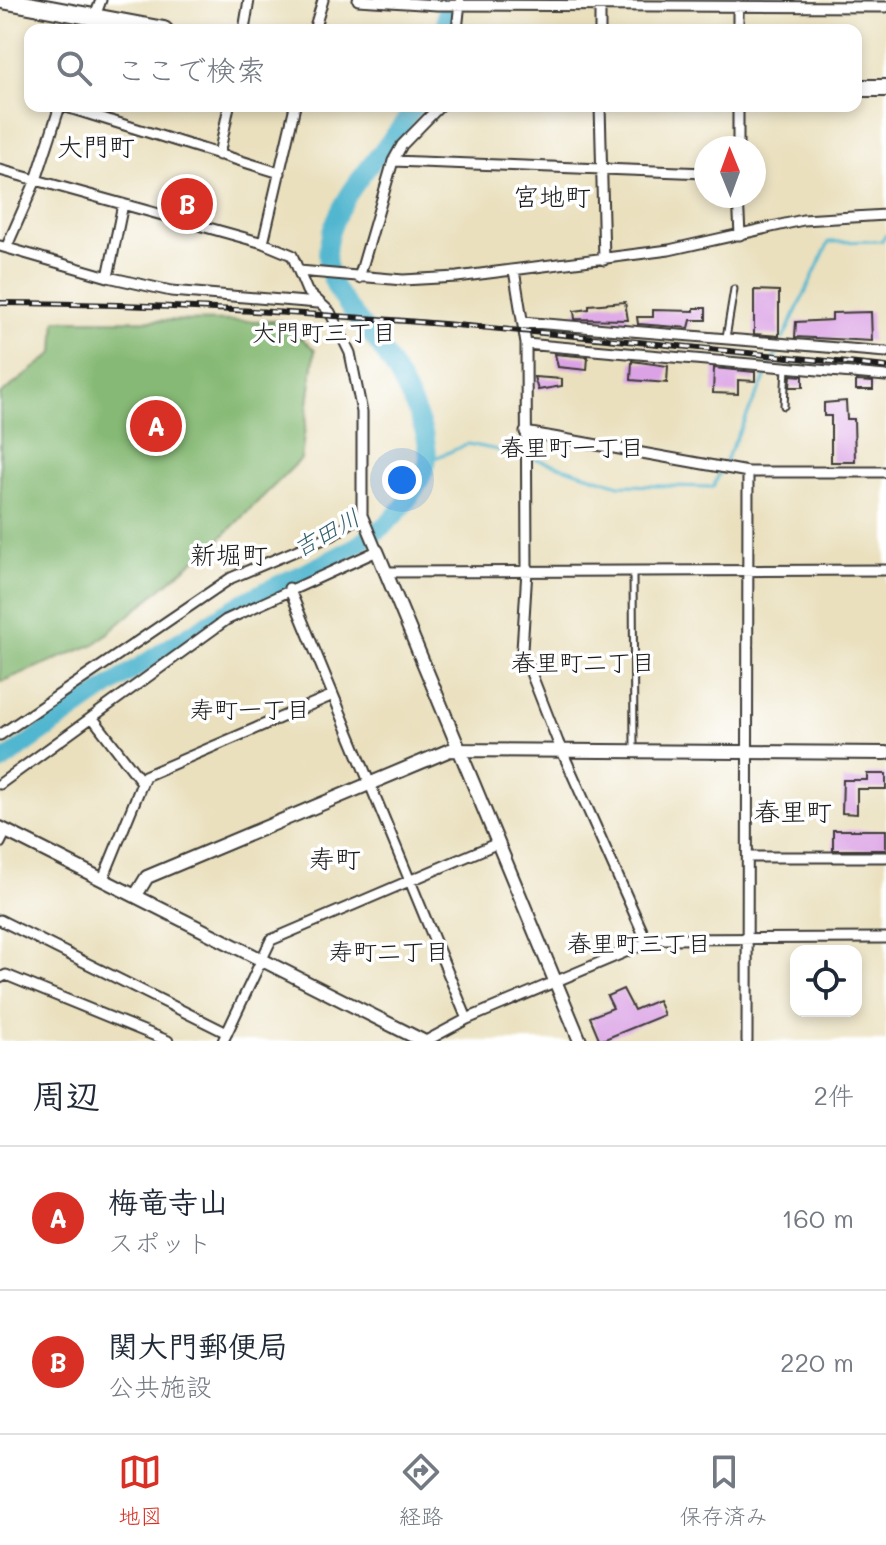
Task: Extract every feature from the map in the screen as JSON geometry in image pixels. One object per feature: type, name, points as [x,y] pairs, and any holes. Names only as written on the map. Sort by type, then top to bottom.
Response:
[{"type":"highway","points":[[2,0],[93,24]]},
{"type":"highway","points":[[862,88],[886,88]]},
{"type":"street","points":[[93,24],[101,0]]},
{"type":"street","points":[[245,24],[249,0]]},
{"type":"street","points":[[316,24],[323,0]]},
{"type":"street","points":[[358,0],[437,5],[600,3],[738,6],[810,3],[886,7]]},
{"type":"street","points":[[457,24],[459,3]]},
{"type":"street","points":[[600,3],[600,24]]},
{"type":"street","points":[[738,6],[738,24]]},
{"type":"street","points":[[60,112],[36,180],[4,246],[108,277],[171,291],[318,303]]},
{"type":"street","points":[[81,112],[280,173]]},
{"type":"street","points":[[219,155],[228,112]]},
{"type":"street","points":[[263,243],[294,112]]},
{"type":"street","points":[[359,278],[393,161],[402,145],[434,112]]},
{"type":"street","points":[[600,112],[604,260]]},
{"type":"street","points":[[738,112],[738,136]]},
{"type":"street","points":[[393,161],[694,173]]},
{"type":"street","points":[[0,170],[263,243],[292,255],[318,303],[330,312],[355,371],[362,412],[364,518],[580,1041]]},
{"type":"street","points":[[108,277],[123,204]]},
{"type":"street","points":[[739,208],[740,235]]},
{"type":"street","points":[[302,270],[332,271],[359,278],[444,278],[604,260],[803,220],[886,215]]},
{"type":"street","points":[[514,270],[526,344],[527,570],[522,650],[647,942]]},
{"type":"street","points":[[522,322],[886,352]]},
{"type":"street","points":[[526,344],[886,376]]},
{"type":"street","points":[[525,432],[748,472],[886,472]]},
{"type":"street","points":[[747,1041],[748,472]]},
{"type":"street","points":[[0,735],[231,578],[333,535],[364,518]]},
{"type":"street","points":[[0,784],[226,620],[376,546]]},
{"type":"street","points":[[386,572],[886,570]]},
{"type":"street","points":[[289,588],[467,1019]]},
{"type":"street","points":[[103,879],[141,781],[156,770],[333,695]]},
{"type":"street","points":[[92,717],[141,781]]},
{"type":"street","points":[[136,895],[147,877],[450,750],[565,754],[886,753]]},
{"type":"street","points":[[2,834],[136,895],[424,1041],[467,1019],[647,942],[886,938]]},
{"type":"street","points":[[0,920],[225,1037],[271,940],[498,843]]},
{"type":"street","points":[[749,857],[886,857]]},
{"type":"street","points":[[0,978],[6,975],[168,1041]]},
{"type":"lane","points":[[726,339],[734,289]]},
{"type":"lane","points":[[776,365],[784,406]]},
{"type":"lane","points":[[633,570],[634,754]]},
{"type":"green space","points":[[56,320],[281,321],[315,350],[301,459],[222,537],[95,644],[0,682],[0,395],[54,353]]},
{"type":"building","points":[[754,290],[779,291],[779,336],[754,334]]},
{"type":"building","points":[[625,302],[628,320],[575,319],[574,311],[589,309],[589,305]]},
{"type":"building","points":[[694,308],[706,308],[706,320],[691,320],[689,328],[638,324],[637,317],[653,317],[653,310],[694,311]]},
{"type":"building","points":[[871,312],[872,341],[795,337],[796,322],[832,320],[832,313]]},
{"type":"building","points":[[555,354],[588,357],[587,370],[558,367]]},
{"type":"building","points":[[632,361],[668,366],[667,383],[631,380]]},
{"type":"building","points":[[714,368],[755,372],[755,381],[738,380],[738,394],[713,393]]},
{"type":"building","points":[[791,375],[803,376],[803,387],[790,387]]},
{"type":"building","points":[[534,377],[562,379],[562,386],[538,390]]},
{"type":"building","points":[[856,381],[873,382],[873,390],[856,390]]},
{"type":"building","points":[[846,401],[847,419],[854,419],[855,462],[831,462],[831,416],[824,416],[824,403]]},
{"type":"building","points":[[867,774],[886,774],[886,789],[857,789],[857,814],[842,813],[843,780],[867,780]]},
{"type":"building","points":[[833,830],[886,830],[886,850],[833,850]]},
{"type":"building","points":[[623,989],[634,1010],[658,1000],[664,1015],[600,1041],[590,1017],[613,1008],[607,996]]},
{"type":"waterway","name":"吉田川","points":[[445,24],[447,0]]},
{"type":"waterway","name":"吉田川","points":[[0,763],[207,623],[354,547],[375,533],[410,497],[427,464],[425,436],[403,384],[335,286],[327,259],[333,225],[352,189],[411,112]]},
{"type":"waterway","points":[[783,339],[829,242],[881,241],[886,235]]},
{"type":"waterway","points":[[530,457],[619,485],[713,487],[780,346]]},
{"type":"waterway","points":[[428,461],[468,444],[522,455]]},
{"type":"railway","points":[[0,303],[222,309],[333,316],[886,367]]},
{"type":"place","name":"関大門郵便局","points":[[187,204]]},
{"type":"place","name":"梅竜寺山","points":[[156,426]]},
{"type":"district","name":"大門町","points":[[96,146]]},
{"type":"district","name":"宮地町","points":[[552,196]]},
{"type":"district","name":"大門町三丁目","points":[[324,331]]},
{"type":"district","name":"春里町一丁目","points":[[572,446]]},
{"type":"district","name":"新堀町","points":[[229,554]]},
{"type":"district","name":"春里町二丁目","points":[[583,661]]},
{"type":"district","name":"寿町一丁目","points":[[250,708]]},
{"type":"district","name":"春里町","points":[[793,811]]},
{"type":"district","name":"寿町","points":[[335,858]]},
{"type":"district","name":"春里町三丁目","points":[[639,942]]},
{"type":"district","name":"寿町二丁目","points":[[389,950]]}]
